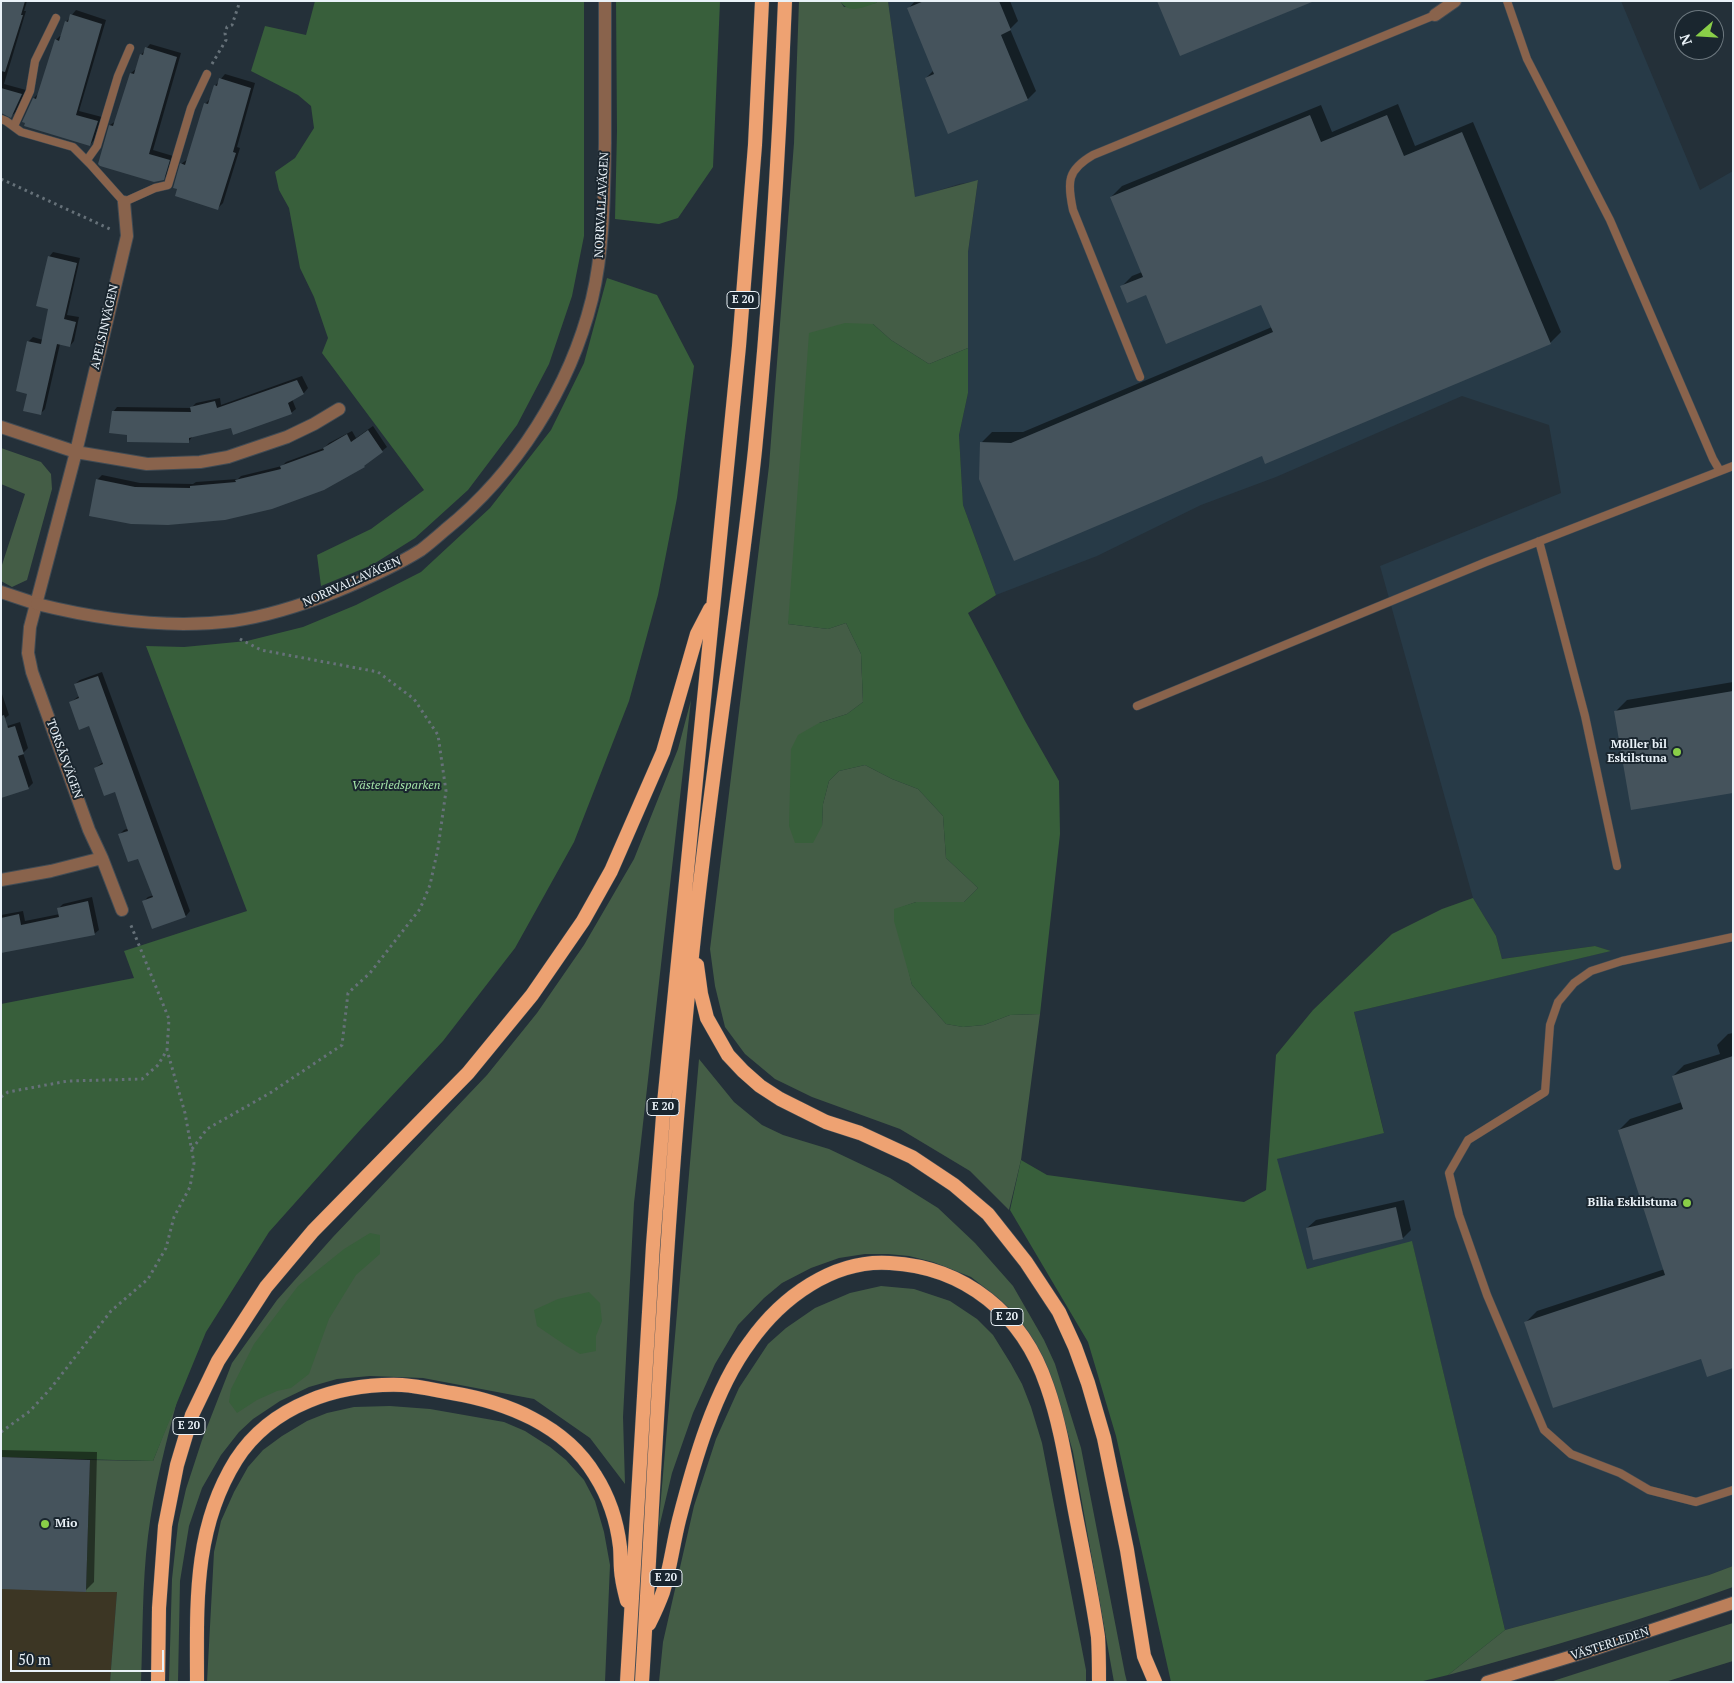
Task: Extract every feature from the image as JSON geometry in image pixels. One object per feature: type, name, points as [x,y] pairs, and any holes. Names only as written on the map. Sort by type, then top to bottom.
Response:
[{"type":"highway","name":"E 20","points":[[627,1682],[653,1245],[664,1104],[739,346],[755,145],[762,1]]},
{"type":"highway","name":"E 20","points":[[642,1682],[668,1246],[678,1113],[709,804],[755,449],[776,190],[785,1]]},
{"type":"highway","name":"E 20","points":[[158,1682],[159,1608],[165,1526],[177,1465],[192,1415],[218,1361],[266,1287],[313,1231],[468,1073],[532,995],[583,921],[634,821],[663,752],[697,634],[715,599]]},
{"type":"highway","name":"E 20","points":[[694,940],[701,994],[707,1018],[728,1055],[743,1071],[760,1086],[787,1103],[826,1122],[860,1132],[912,1157],[954,1185],[988,1214],[1026,1262],[1059,1312],[1075,1347],[1088,1383],[1104,1438],[1127,1550],[1144,1656],[1155,1682]]},
{"type":"highway","name":"E 20","points":[[645,1634],[662,1594],[703,1436],[732,1368],[749,1342],[770,1316],[807,1286],[837,1271],[885,1262],[912,1264],[947,1274],[977,1290],[1006,1315],[1029,1346],[1046,1383],[1058,1422],[1084,1558],[1098,1639],[1099,1682]]},
{"type":"highway","name":"E 20","points":[[197,1682],[197,1597],[201,1556],[211,1513],[222,1485],[238,1458],[253,1440],[286,1412],[314,1398],[342,1390],[374,1386],[403,1386],[464,1395],[512,1409],[535,1420],[557,1434],[577,1451],[594,1472],[607,1496],[615,1519],[620,1548],[621,1577],[631,1617]]},
{"type":"main road","name":"VÄSTERLEDEN","points":[[1488,1682],[1733,1604]]},
{"type":"street","name":"NORRVALLAVÄGEN","points":[[1,592],[76,614],[128,622],[167,624],[218,622],[263,616],[299,606],[384,570],[422,549],[462,516],[500,476],[532,433],[559,389],[578,344],[591,301],[598,270],[602,236],[605,1]]},
{"type":"street","points":[[1435,15],[1454,2]]},
{"type":"street","name":"APELSINVÄGEN","points":[[37,604],[76,452],[127,236],[124,202]]},
{"type":"street","points":[[1,427],[76,452],[147,464],[200,462],[228,457],[279,440],[314,424],[339,409]]},
{"type":"street","name":"TORSÅSVÄGEN","points":[[37,604],[30,628],[28,653],[32,672],[89,830],[122,910]]},
{"type":"street","points":[[1,880],[51,871],[102,858]]},
{"type":"lane","points":[[1506,1],[1527,59],[1610,220],[1713,459],[1720,471]]},
{"type":"lane","points":[[1140,377],[1073,210],[1068,187],[1077,166],[1093,155],[1435,15]]},
{"type":"lane","points":[[14,126],[30,91],[35,61],[56,18]]},
{"type":"lane","points":[[87,160],[96,146],[118,76],[130,48]]},
{"type":"lane","points":[[1,119],[21,132],[73,147],[124,202],[155,188],[168,185],[191,108],[208,74]]},
{"type":"lane","points":[[1137,706],[1539,541],[1733,466]]},
{"type":"lane","points":[[1539,541],[1586,716],[1617,866]]},
{"type":"lane","points":[[1733,936],[1622,960],[1591,971],[1574,983],[1558,1002],[1550,1025],[1545,1092],[1468,1140],[1448,1173],[1459,1215],[1487,1295],[1544,1430],[1571,1454],[1620,1473],[1648,1490],[1696,1502],[1733,1490]]},
{"type":"path","points":[[208,74],[226,40],[225,33],[227,27],[232,25],[240,1]]},
{"type":"path","points":[[1,179],[127,236]]},
{"type":"path","points":[[192,1149],[207,1129],[270,1094],[342,1045],[348,993],[370,973],[420,909],[430,885],[438,848],[446,791],[438,735],[414,699],[378,672],[261,650],[226,632],[218,622]]},
{"type":"path","points":[[1,1432],[30,1411],[51,1388],[111,1310],[148,1279],[166,1248],[174,1217],[190,1187],[194,1163],[185,1113],[167,1050],[170,1019],[131,925],[122,910]]},
{"type":"path","points":[[1,1097],[8,1092],[68,1081],[142,1079],[158,1065],[167,1050]]},
{"type":"shaded area","points":[[888,1],[1621,1],[1700,190],[1733,171],[1733,1566],[1709,1575],[1505,1630],[1412,1242],[1307,1269],[1276,1159],[1384,1132],[1354,1012],[1610,951],[1595,946],[1502,959],[1496,936],[1473,898],[1380,566],[1561,493],[1549,425],[1462,396],[1276,477],[1201,505],[1097,556],[996,595],[963,505],[959,435],[968,393],[968,252],[978,181],[959,184],[915,198]]},
{"type":"shaded area","points":[[1,1457],[90,1460],[86,1591],[117,1592],[110,1682],[1,1682]]},
{"type":"green space","points":[[315,1],[584,1],[584,236],[572,296],[549,364],[517,425],[468,490],[415,538],[372,565],[321,586],[317,555],[371,529],[424,490],[322,353],[328,338],[314,297],[300,268],[289,208],[279,190],[275,172],[295,158],[314,128],[311,106],[298,95],[251,71],[265,26],[306,35]]},
{"type":"green space","points":[[616,1],[720,1],[713,167],[678,218],[659,224],[615,219],[617,131]]},
{"type":"green space","points":[[799,1],[840,1],[844,7],[888,1],[915,197],[978,180],[968,252],[968,348],[929,364],[891,340],[873,324],[788,624],[828,629],[846,623],[861,654],[863,702],[847,714],[819,723],[822,826],[823,804],[829,781],[839,771],[865,765],[892,779],[918,789],[943,816],[946,858],[978,888],[964,902],[916,902],[894,910],[912,985],[946,1024],[963,1027],[984,1025],[1010,1015],[1040,1014],[1021,1160],[1009,1210],[970,1171],[900,1129],[812,1097],[775,1079],[745,1054],[725,1027],[715,986],[710,949],[769,466],[794,143]]},
{"type":"green space","points":[[840,1],[877,1],[876,3],[852,9]]},
{"type":"green space","name":"Västerledsparken","points":[[607,278],[657,295],[694,366],[677,498],[658,595],[629,701],[574,842],[515,948],[443,1041],[269,1232],[206,1332],[153,1461],[1,1457],[1,1004],[134,978],[124,951],[247,911],[146,646],[184,647],[247,641],[303,627],[356,605],[421,572],[490,508],[551,430],[584,363]]},
{"type":"green space","points":[[845,323],[873,324],[891,340],[929,364],[968,348],[968,393],[959,435],[963,505],[996,595],[968,613],[1059,781],[1060,834],[1040,1014],[1010,1015],[984,1025],[963,1027],[946,1024],[912,985],[894,921],[894,909],[916,902],[964,902],[978,888],[946,858],[943,816],[918,789],[892,779],[865,765],[839,771],[829,781],[823,804],[822,826],[813,843],[795,843],[789,826],[791,749],[798,735],[819,723],[847,714],[863,702],[861,654],[846,623],[828,629],[788,624],[809,333]]},
{"type":"green space","points":[[1,448],[41,462],[51,474],[52,489],[27,580],[12,587],[1,581],[1,568],[25,494],[1,484]]},
{"type":"green space","points":[[691,700],[634,1203],[623,1417],[625,1484],[590,1438],[534,1399],[423,1378],[370,1376],[337,1379],[309,1387],[280,1401],[253,1419],[239,1432],[221,1455],[202,1488],[189,1526],[180,1581],[178,1682],[169,1682],[172,1579],[178,1524],[186,1489],[202,1440],[232,1363],[277,1300],[333,1237],[487,1075],[537,1013],[584,945],[634,859],[678,749]]},
{"type":"green space","points":[[1473,898],[1496,936],[1502,959],[1595,946],[1611,951],[1354,1012],[1384,1133],[1277,1159],[1307,1269],[1412,1241],[1505,1630],[1448,1675],[1419,1682],[1171,1682],[1116,1436],[1088,1342],[1010,1210],[1021,1160],[1047,1175],[1244,1202],[1266,1190],[1276,1055],[1313,1010],[1392,934],[1442,909]]},
{"type":"green space","points":[[699,1059],[734,1102],[762,1125],[783,1135],[829,1149],[890,1178],[938,1208],[975,1243],[1013,1286],[1044,1340],[1055,1364],[1081,1448],[1127,1682],[1114,1682],[1073,1452],[1060,1406],[1035,1344],[1015,1314],[998,1298],[971,1277],[933,1262],[909,1256],[888,1254],[865,1254],[839,1258],[811,1268],[782,1283],[764,1298],[738,1325],[715,1364],[693,1413],[672,1473],[658,1532]]},
{"type":"green space","points":[[370,1233],[380,1235],[380,1254],[356,1275],[329,1319],[309,1374],[291,1388],[277,1391],[257,1400],[237,1413],[229,1402],[231,1389],[254,1344],[298,1286],[344,1249]]},
{"type":"green space","points":[[881,1286],[914,1289],[950,1301],[977,1319],[993,1335],[1022,1384],[1042,1443],[1086,1670],[1086,1682],[659,1682],[663,1642],[694,1506],[716,1439],[739,1388],[768,1344],[786,1328],[815,1308],[850,1293]]},
{"type":"green space","points":[[589,1292],[600,1303],[602,1321],[596,1336],[596,1351],[580,1354],[537,1326],[534,1310],[558,1299]]},
{"type":"green space","points":[[178,1397],[157,1483],[148,1536],[141,1682],[110,1682],[117,1592],[86,1592],[90,1460],[153,1461]]},
{"type":"green space","points":[[390,1406],[430,1409],[504,1422],[525,1431],[550,1447],[566,1460],[584,1480],[595,1501],[604,1532],[610,1565],[605,1682],[207,1682],[214,1552],[221,1521],[248,1467],[263,1450],[307,1421],[327,1413],[354,1407]]},
{"type":"green space","points":[[1733,1566],[1733,1587],[1591,1634],[1448,1675],[1505,1630],[1709,1575]]},
{"type":"green space","points":[[1733,1623],[1733,1661],[1665,1682],[1550,1682]]},
{"type":"building","points":[[1,1],[25,1],[21,15],[23,15],[5,72],[1,71]]},
{"type":"building","points":[[924,1],[999,1],[1011,30],[1001,35],[1028,100],[948,134],[925,78],[934,74],[907,8]]},
{"type":"building","points":[[1157,1],[1312,1],[1312,2],[1180,56]]},
{"type":"building","points":[[70,14],[102,24],[76,115],[98,121],[90,146],[24,126],[25,123],[22,122],[33,98],[36,99],[55,39],[59,41],[65,21],[68,22]]},
{"type":"building","points":[[145,47],[177,57],[149,154],[170,160],[164,180],[154,182],[98,164],[109,125],[113,126],[130,73],[134,74],[140,54],[143,55]]},
{"type":"building","points":[[219,78],[251,88],[233,152],[236,153],[218,210],[175,196],[177,189],[173,188],[180,163],[185,165],[204,103],[208,104],[214,85],[217,86]]},
{"type":"building","points":[[1,88],[22,94],[11,118],[1,113]]},
{"type":"building","points":[[1310,115],[1321,142],[1387,115],[1404,156],[1462,132],[1551,344],[1265,464],[1262,456],[1014,561],[979,479],[980,442],[1011,443],[1273,332],[1261,305],[1166,344],[1146,295],[1127,303],[1120,286],[1143,277],[1110,197]]},
{"type":"building","points":[[48,256],[77,263],[64,319],[76,322],[70,347],[57,344],[41,415],[23,411],[27,394],[16,391],[27,341],[41,344],[48,309],[36,306]]},
{"type":"building","points":[[297,380],[304,394],[288,403],[292,414],[233,435],[231,428],[189,438],[189,443],[127,442],[127,435],[109,433],[112,411],[191,412],[190,407],[215,401],[217,408]]},
{"type":"building","points":[[368,430],[383,452],[365,467],[324,490],[272,509],[225,520],[168,525],[131,524],[89,516],[96,479],[135,487],[190,488],[190,486],[236,482],[235,480],[281,469],[280,466],[324,450],[323,448],[347,434],[351,442]]},
{"type":"building","points":[[98,676],[186,917],[152,929],[142,901],[153,897],[138,859],[128,862],[118,834],[128,831],[115,792],[104,796],[94,768],[103,764],[89,726],[79,730],[69,702],[79,698],[74,684]]},
{"type":"building","name":"Möller bil Eskilstuna","points":[[1733,691],[1733,793],[1631,810],[1614,711]]},
{"type":"building","points":[[4,715],[8,728],[15,726],[24,754],[18,756],[29,789],[1,798],[1,716]]},
{"type":"building","points":[[88,901],[95,935],[1,953],[1,918],[19,914],[21,925],[59,917],[57,908]]},
{"type":"building","name":"Bilia Eskilstuna","points":[[1733,1056],[1733,1368],[1707,1377],[1701,1359],[1553,1408],[1524,1322],[1665,1275],[1618,1130],[1683,1109],[1672,1076]]},
{"type":"building","points":[[1396,1207],[1403,1239],[1313,1260],[1306,1228]]},
{"type":"building","name":"Mio","points":[[1,1457],[90,1460],[86,1592],[1,1589]]},
{"type":"place","name":"Möller bil Eskilstuna","points":[[1677,752]]},
{"type":"place","name":"Bilia Eskilstuna","points":[[1687,1203]]},
{"type":"place","name":"Mio","points":[[45,1524]]}]
